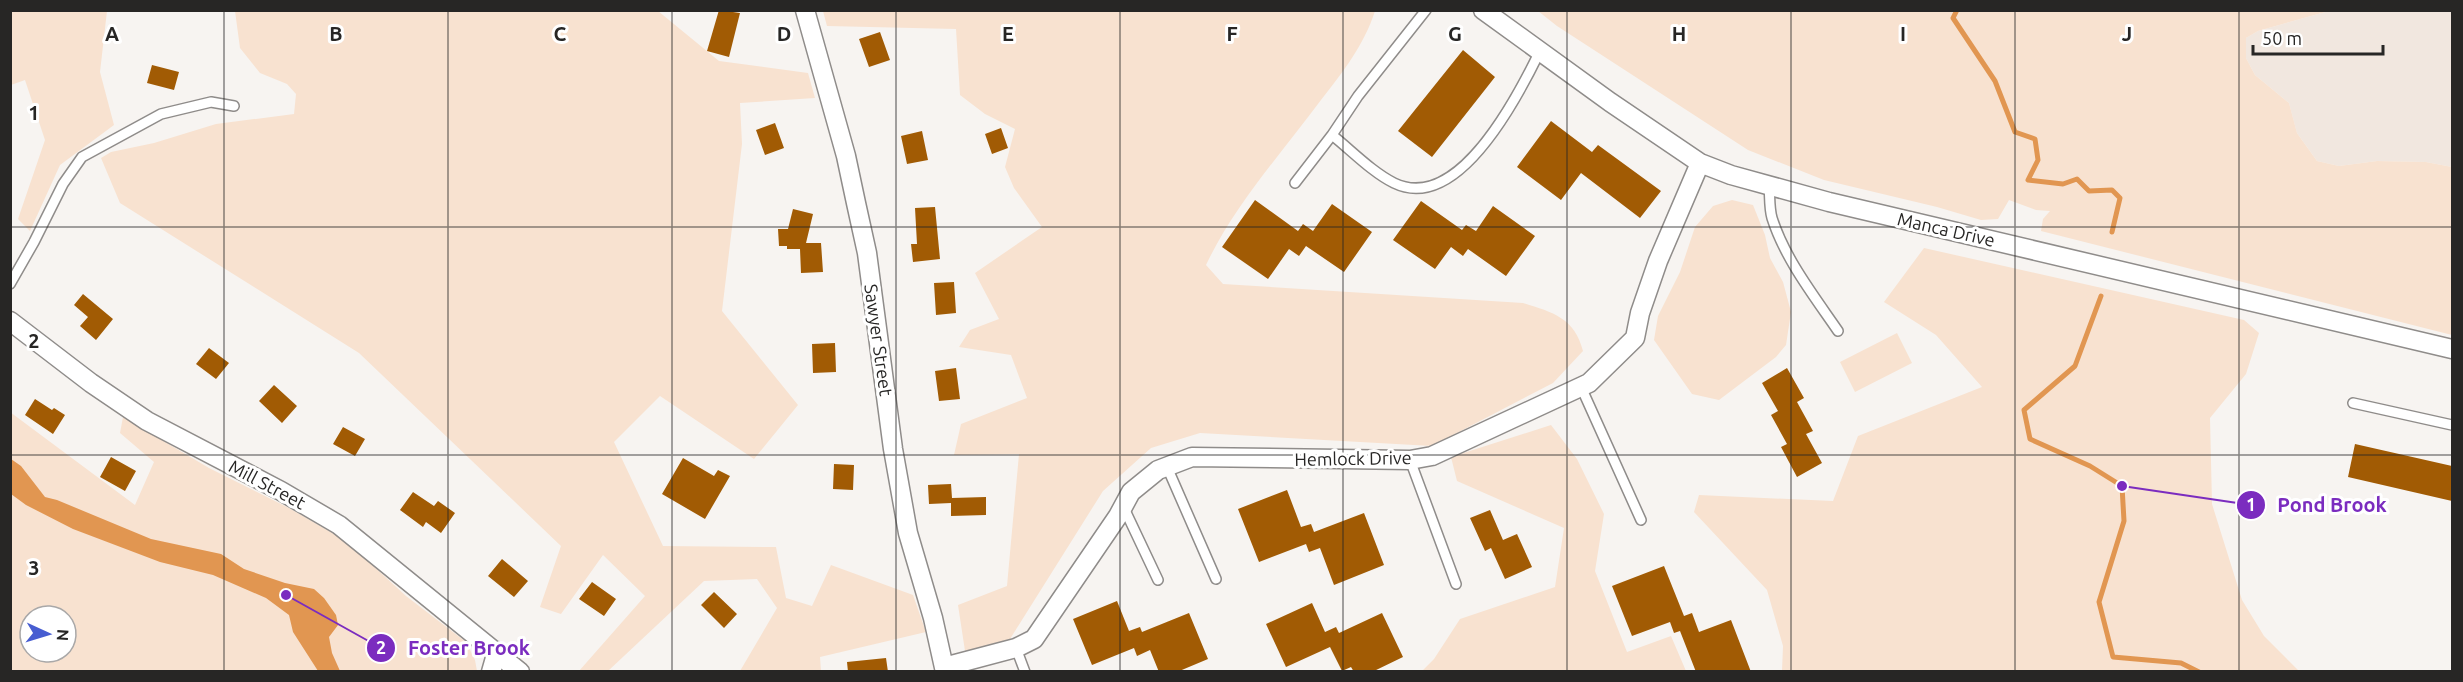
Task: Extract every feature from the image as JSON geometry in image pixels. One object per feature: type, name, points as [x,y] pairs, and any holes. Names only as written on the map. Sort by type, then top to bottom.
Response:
[{"type":"street","name":"Sawyer Street","points":[[806,10],[846,156],[867,253],[888,416],[908,533],[933,618],[944,669]]},
{"type":"street","name":"Manca Drive","points":[[1483,10],[1539,52],[1700,163],[1829,202],[2452,349]]},
{"type":"street","name":"Hemlock Drive","points":[[944,669],[1016,648],[1034,639],[1131,492],[1158,470],[1192,457],[1410,460],[1432,456],[1589,383],[1635,338],[1640,313],[1655,269],[1700,163]]},
{"type":"street","name":"Mill Street","points":[[10,321],[91,383],[147,421],[281,491],[339,525],[497,651],[520,672]]},
{"type":"street","points":[[491,672],[497,651]]},
{"type":"lane","points":[[1295,183],[1332,135],[1358,96],[1426,10]]},
{"type":"lane","points":[[1332,135],[1379,174],[1395,184],[1414,187],[1434,184],[1462,170],[1476,153],[1521,89],[1539,52]]},
{"type":"lane","points":[[10,284],[63,184],[82,157],[161,114],[211,102],[234,106]]},
{"type":"lane","points":[[1769,185],[1772,217],[1786,248],[1804,282],[1838,331]]},
{"type":"lane","points":[[1581,387],[1641,520]]},
{"type":"lane","points":[[2353,403],[2452,425]]},
{"type":"lane","points":[[1410,460],[1456,584]]},
{"type":"lane","points":[[1167,467],[1216,579]]},
{"type":"lane","points":[[1123,506],[1158,580]]},
{"type":"lane","points":[[1016,648],[1025,672]]},
{"type":"shaded area","points":[[11,10],[107,11],[100,72],[114,125],[60,165],[30,231],[18,219],[45,140],[25,80],[11,85]]},
{"type":"shaded area","points":[[235,11],[658,11],[719,61],[808,73],[815,98],[740,103],[742,144],[722,311],[798,405],[754,459],[660,396],[614,442],[663,546],[776,547],[786,598],[812,606],[831,565],[913,595],[926,632],[820,657],[821,671],[740,671],[777,608],[757,579],[704,581],[608,671],[579,671],[645,596],[603,555],[561,614],[540,607],[561,546],[359,353],[120,203],[101,158],[111,152],[154,143],[216,124],[294,114],[296,94],[287,84],[260,73],[240,48]]},
{"type":"shaded area","points":[[823,11],[1375,11],[1352,58],[1259,180],[1231,221],[1206,265],[1223,284],[1523,303],[1561,318],[1574,331],[1583,351],[1553,383],[1432,446],[1200,433],[1151,448],[1103,491],[1010,639],[965,651],[958,605],[1007,586],[1019,454],[954,455],[961,424],[1027,398],[1011,355],[959,347],[970,330],[999,319],[975,273],[1042,227],[1014,188],[1005,167],[1015,129],[985,114],[960,95],[956,29],[827,26]]},
{"type":"shaded area","points":[[1538,11],[2329,11],[2258,31],[2246,38],[2246,58],[2255,75],[2289,103],[2297,133],[2317,161],[2339,166],[2377,161],[2426,162],[2452,167],[2452,335],[2041,231],[2043,219],[2050,211],[2036,210],[2009,200],[1998,219],[1981,220],[1824,180],[1748,150],[1557,26]]},
{"type":"shaded area","points":[[2329,11],[2452,11],[2452,167],[2426,162],[2377,161],[2339,166],[2317,161],[2297,133],[2289,103],[2255,75],[2246,58],[2246,38],[2258,31]]},
{"type":"shaded area","points":[[1732,200],[1753,205],[1765,235],[1770,258],[1783,282],[1791,312],[1786,345],[1776,357],[1719,400],[1692,394],[1654,340],[1658,316],[1680,272],[1695,227],[1713,206]]},
{"type":"shaded area","points":[[1924,248],[2244,320],[2259,333],[2246,374],[2210,418],[2212,504],[2242,600],[2264,636],[2299,671],[1782,671],[1783,646],[1767,590],[1694,512],[1699,495],[1833,501],[1858,436],[1982,387],[1936,335],[1884,302]]},
{"type":"shaded area","points":[[1897,333],[1912,363],[1855,392],[1840,362]]},
{"type":"shaded area","points":[[10,412],[135,505],[154,462],[120,433],[123,417],[209,468],[289,508],[346,541],[406,596],[466,642],[475,660],[477,671],[11,671]]},
{"type":"shaded area","points":[[1551,425],[1577,459],[1604,514],[1595,571],[1627,652],[1671,636],[1686,671],[1421,672],[1434,659],[1460,619],[1555,587],[1564,528],[1457,481],[1451,457]]},
{"type":"shaded area","points":[[11,459],[21,466],[45,497],[151,539],[221,554],[244,569],[285,583],[314,589],[324,598],[336,615],[338,625],[329,637],[332,653],[340,671],[318,671],[293,632],[289,615],[266,598],[213,575],[160,562],[73,529],[26,505],[11,494]]},
{"type":"building","points":[[719,10],[740,13],[729,57],[707,51]]},
{"type":"building","points":[[880,32],[890,60],[869,67],[859,39]]},
{"type":"building","points":[[1463,50],[1495,77],[1432,157],[1398,131]]},
{"type":"building","points":[[152,65],[179,72],[174,90],[147,83]]},
{"type":"building","points":[[1551,121],[1592,152],[1598,145],[1661,191],[1640,218],[1581,173],[1561,200],[1517,167]]},
{"type":"building","points":[[775,123],[784,148],[765,155],[756,130]]},
{"type":"building","points":[[1001,128],[1008,148],[992,154],[985,134]]},
{"type":"building","points":[[922,131],[928,160],[907,164],[901,136]]},
{"type":"building","points":[[1255,200],[1298,231],[1303,224],[1313,231],[1332,204],[1372,232],[1344,272],[1306,246],[1299,256],[1289,249],[1268,279],[1222,247]]},
{"type":"building","points":[[1421,201],[1462,230],[1466,225],[1476,231],[1493,206],[1535,236],[1506,276],[1468,249],[1463,256],[1451,247],[1435,269],[1393,240]]},
{"type":"building","points":[[935,207],[940,259],[913,262],[911,244],[917,244],[915,208]]},
{"type":"building","points":[[793,209],[813,214],[806,243],[821,243],[823,272],[801,273],[800,249],[787,249],[787,246],[779,246],[778,229],[788,229]]},
{"type":"building","points":[[954,282],[956,313],[936,315],[934,283]]},
{"type":"building","points":[[83,294],[113,319],[96,340],[80,326],[88,317],[74,305]]},
{"type":"building","points":[[835,343],[836,372],[813,373],[812,344]]},
{"type":"building","points":[[209,348],[229,363],[216,379],[196,364]]},
{"type":"building","points":[[956,368],[960,399],[939,401],[935,371]]},
{"type":"building","points":[[1787,368],[1804,398],[1797,402],[1813,431],[1806,434],[1822,463],[1797,477],[1781,447],[1787,444],[1771,415],[1778,411],[1762,383]]},
{"type":"building","points":[[274,385],[297,406],[282,423],[259,401]]},
{"type":"building","points":[[35,399],[65,415],[53,434],[25,415]]},
{"type":"building","points":[[343,427],[365,439],[355,456],[333,444]]},
{"type":"building","points":[[2355,444],[2452,466],[2452,501],[2348,477]]},
{"type":"building","points":[[111,457],[136,471],[125,491],[100,477]]},
{"type":"building","points":[[683,458],[714,476],[718,470],[730,476],[705,519],[662,494]]},
{"type":"building","points":[[834,464],[854,465],[853,490],[833,489]]},
{"type":"building","points":[[951,484],[952,498],[986,497],[986,515],[951,516],[951,503],[929,504],[928,485]]},
{"type":"building","points":[[1287,490],[1301,527],[1311,524],[1314,532],[1364,513],[1384,565],[1334,585],[1320,548],[1309,552],[1306,544],[1259,562],[1238,509]]},
{"type":"building","points":[[413,492],[434,506],[438,501],[455,513],[441,533],[426,522],[423,527],[400,510]]},
{"type":"building","points":[[1490,510],[1503,540],[1517,534],[1532,567],[1505,579],[1491,548],[1485,551],[1470,518]]},
{"type":"building","points":[[502,559],[528,581],[514,597],[488,576]]},
{"type":"building","points":[[1664,566],[1684,616],[1692,613],[1699,632],[1731,620],[1751,672],[1696,672],[1680,631],[1674,633],[1670,622],[1632,636],[1612,586]]},
{"type":"building","points":[[592,582],[616,599],[604,616],[579,599]]},
{"type":"building","points":[[714,592],[737,614],[724,628],[701,605]]},
{"type":"building","points":[[1117,601],[1129,631],[1140,627],[1142,632],[1189,613],[1208,659],[1177,672],[1159,672],[1150,650],[1137,656],[1134,648],[1092,665],[1073,619]]},
{"type":"building","points":[[1312,603],[1325,632],[1336,627],[1339,633],[1382,613],[1403,657],[1372,672],[1354,672],[1351,667],[1342,671],[1330,647],[1286,667],[1266,624]]},
{"type":"building","points":[[886,658],[888,672],[848,672],[847,662]]},
{"type":"waterway","points":[[1957,10],[1953,18],[1995,81],[2015,132],[2035,139],[2038,160],[2028,180],[2063,184],[2077,179],[2089,191],[2112,190],[2120,198],[2112,232]]},
{"type":"waterway","points":[[2101,296],[2075,366],[2024,410],[2030,439],[2090,466],[2122,486],[2124,521],[2099,602],[2113,657],[2181,663],[2199,672]]},
{"type":"place","name":"Pond Brook","points":[[2122,486]]},
{"type":"place","name":"Foster Brook","points":[[286,595]]}]
